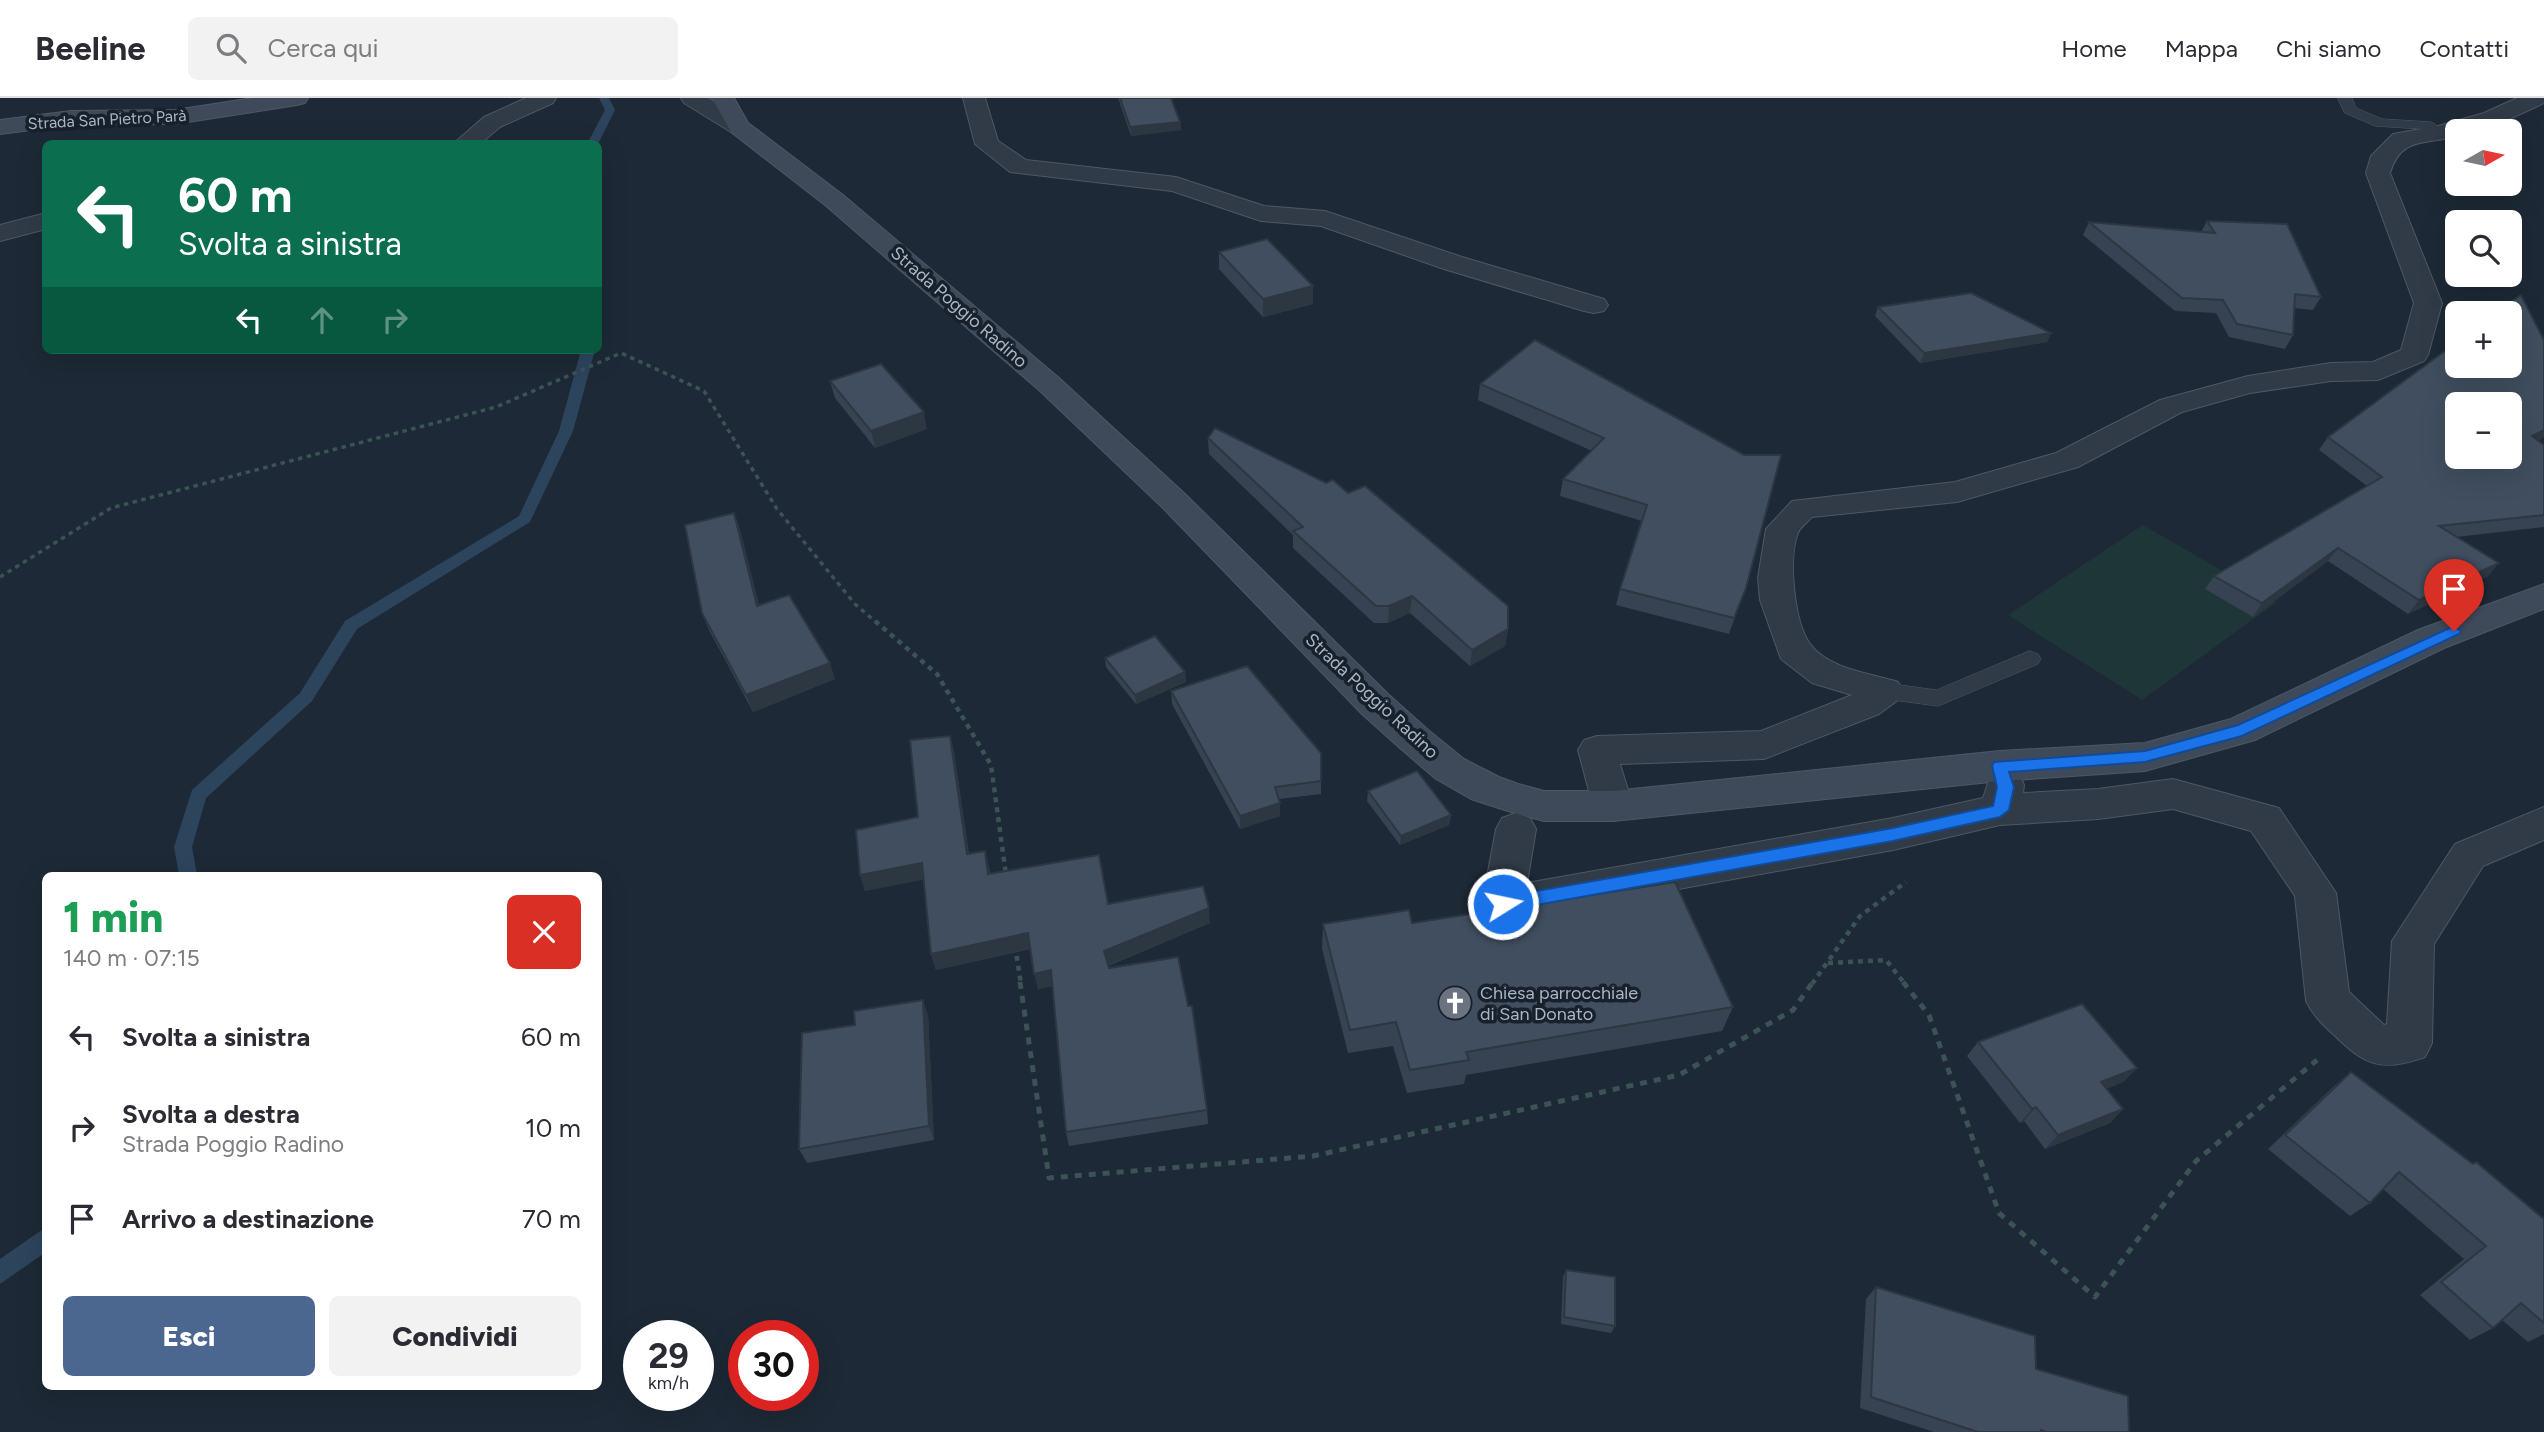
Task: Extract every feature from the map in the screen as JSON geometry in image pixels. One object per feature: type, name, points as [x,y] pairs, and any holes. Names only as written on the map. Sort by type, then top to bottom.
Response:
[{"type":"street","name":"Strada San Pietro Parà","points":[[4,126],[71,118],[175,117],[297,98]]},
{"type":"street","points":[[470,140],[492,122],[545,98]]},
{"type":"street","name":"Strada Poggio Radino","points":[[692,98],[731,113],[1049,384],[1174,501],[1375,704],[1450,769],[1485,788],[1544,806],[1613,806],[2000,766],[2145,757],[2242,730],[2431,639],[2544,596]]},
{"type":"street","points":[[974,98],[987,144],[1019,167],[1176,184],[1261,214],[1325,219],[1453,263],[1594,305]]},
{"type":"street","points":[[1885,691],[1825,674],[1794,649],[1776,589],[1782,529],[1803,508],[1957,492],[2067,460],[2171,406],[2248,385],[2331,372],[2378,370],[2414,355],[2428,303],[2378,173],[2383,156],[2401,139],[2441,133],[2492,118],[2536,98]]},
{"type":"street","points":[[0,233],[42,222]]},
{"type":"street","points":[[1613,806],[1597,750],[1764,745],[1866,704],[1885,691]]},
{"type":"street","points":[[2000,766],[2006,787],[2000,810]]},
{"type":"street","points":[[1516,829],[1503,904],[1893,834],[2000,810],[2098,804],[2173,794],[2265,819],[2315,893],[2328,1001],[2375,1045],[2409,1043],[2413,941],[2469,855],[2544,823]]},
{"type":"lane","points":[[2345,98],[2350,110],[2380,123],[2426,125],[2441,133]]},
{"type":"lane","points":[[1885,691],[1938,698],[2030,660]]},
{"type":"path","points":[[0,577],[110,508],[495,407],[621,353],[705,391],[777,509],[855,604],[937,674],[991,765],[1007,889]]},
{"type":"path","points":[[1015,944],[1049,1178],[1312,1156],[1679,1075],[1793,1010],[1860,916],[1914,876]]},
{"type":"path","points":[[1827,963],[1886,960],[1929,1015],[1998,1213],[2095,1297],[2196,1161],[2356,1028]]},
{"type":"green space","points":[[2143,525],[2277,602],[2142,700],[2008,615]]},
{"type":"building","points":[[1120,98],[1171,98],[1180,122],[1130,127]]},
{"type":"building","points":[[2207,221],[2287,224],[2321,297],[2295,294],[2293,335],[2237,324],[2223,300],[2182,298],[2089,222],[2215,233]]},
{"type":"building","points":[[1267,239],[1313,286],[1263,299],[1219,252]]},
{"type":"building","points":[[1971,293],[2051,333],[1924,353],[1878,307]]},
{"type":"building","points":[[2521,295],[2544,340],[2544,430],[2532,436],[2544,445],[2544,515],[2439,526],[2499,563],[2419,600],[2338,548],[2262,603],[2214,576],[2382,477],[2328,437],[2445,351],[2445,378],[2522,378],[2522,301],[2513,301]]},
{"type":"building","points":[[1535,340],[1744,455],[1781,455],[1746,588],[1734,618],[1620,589],[1647,505],[1563,479],[1604,438],[1480,384]]},
{"type":"building","points":[[881,364],[924,412],[871,431],[830,381]]},
{"type":"building","points":[[1215,428],[1326,483],[1333,480],[1348,493],[1365,486],[1508,606],[1508,629],[1472,650],[1412,596],[1389,606],[1376,606],[1293,531],[1303,527],[1208,438]]},
{"type":"building","points":[[734,513],[757,606],[789,595],[830,663],[746,695],[702,613],[685,525]]},
{"type":"building","points":[[1155,636],[1185,672],[1135,695],[1105,658]]},
{"type":"building","points":[[1247,666],[1321,753],[1321,781],[1275,787],[1280,803],[1240,816],[1171,691]]},
{"type":"building","points":[[950,736],[967,854],[985,851],[988,874],[1099,855],[1108,904],[1203,886],[1209,908],[1104,951],[1109,968],[1178,957],[1188,1006],[1192,1006],[1207,1110],[1066,1132],[1051,970],[1034,974],[1028,933],[931,954],[922,863],[860,875],[856,830],[918,817],[910,740]]},
{"type":"building","points":[[1417,771],[1451,815],[1401,836],[1368,791]]},
{"type":"building","points":[[1675,882],[1733,1007],[1466,1052],[1469,1060],[1410,1070],[1396,1022],[1350,1030],[1323,924],[1409,910],[1412,923]]},
{"type":"building","points":[[923,1000],[929,1126],[799,1149],[802,1033],[855,1025],[854,1011]]},
{"type":"building","points":[[2082,1004],[2137,1068],[2101,1082],[2123,1109],[2058,1135],[2036,1107],[2032,1109],[1978,1042]]},
{"type":"building","points":[[2351,1072],[2473,1164],[2476,1162],[2544,1219],[2544,1323],[2521,1303],[2493,1328],[2441,1282],[2486,1246],[2399,1172],[2370,1203],[2285,1135]]},
{"type":"building","points":[[1566,1270],[1615,1277],[1615,1326],[1564,1317]]},
{"type":"building","points":[[1876,1287],[2035,1336],[2036,1369],[2128,1396],[2129,1432],[1978,1432],[1871,1397]]},
{"type":"waterway","points":[[594,140],[610,110],[604,98]]},
{"type":"waterway","points":[[187,872],[183,847],[198,795],[306,697],[351,625],[525,519],[566,431],[587,354]]},
{"type":"waterway","points":[[0,1273],[42,1241]]},
{"type":"place","name":"Chiesa parrocchiale di San Donato","points":[[1455,1003]]},
{"type":"route","points":[[1503,904],[1893,834],[2000,810],[2006,787],[2000,766],[2145,757],[2242,730],[2431,639],[2454,631]]}]
